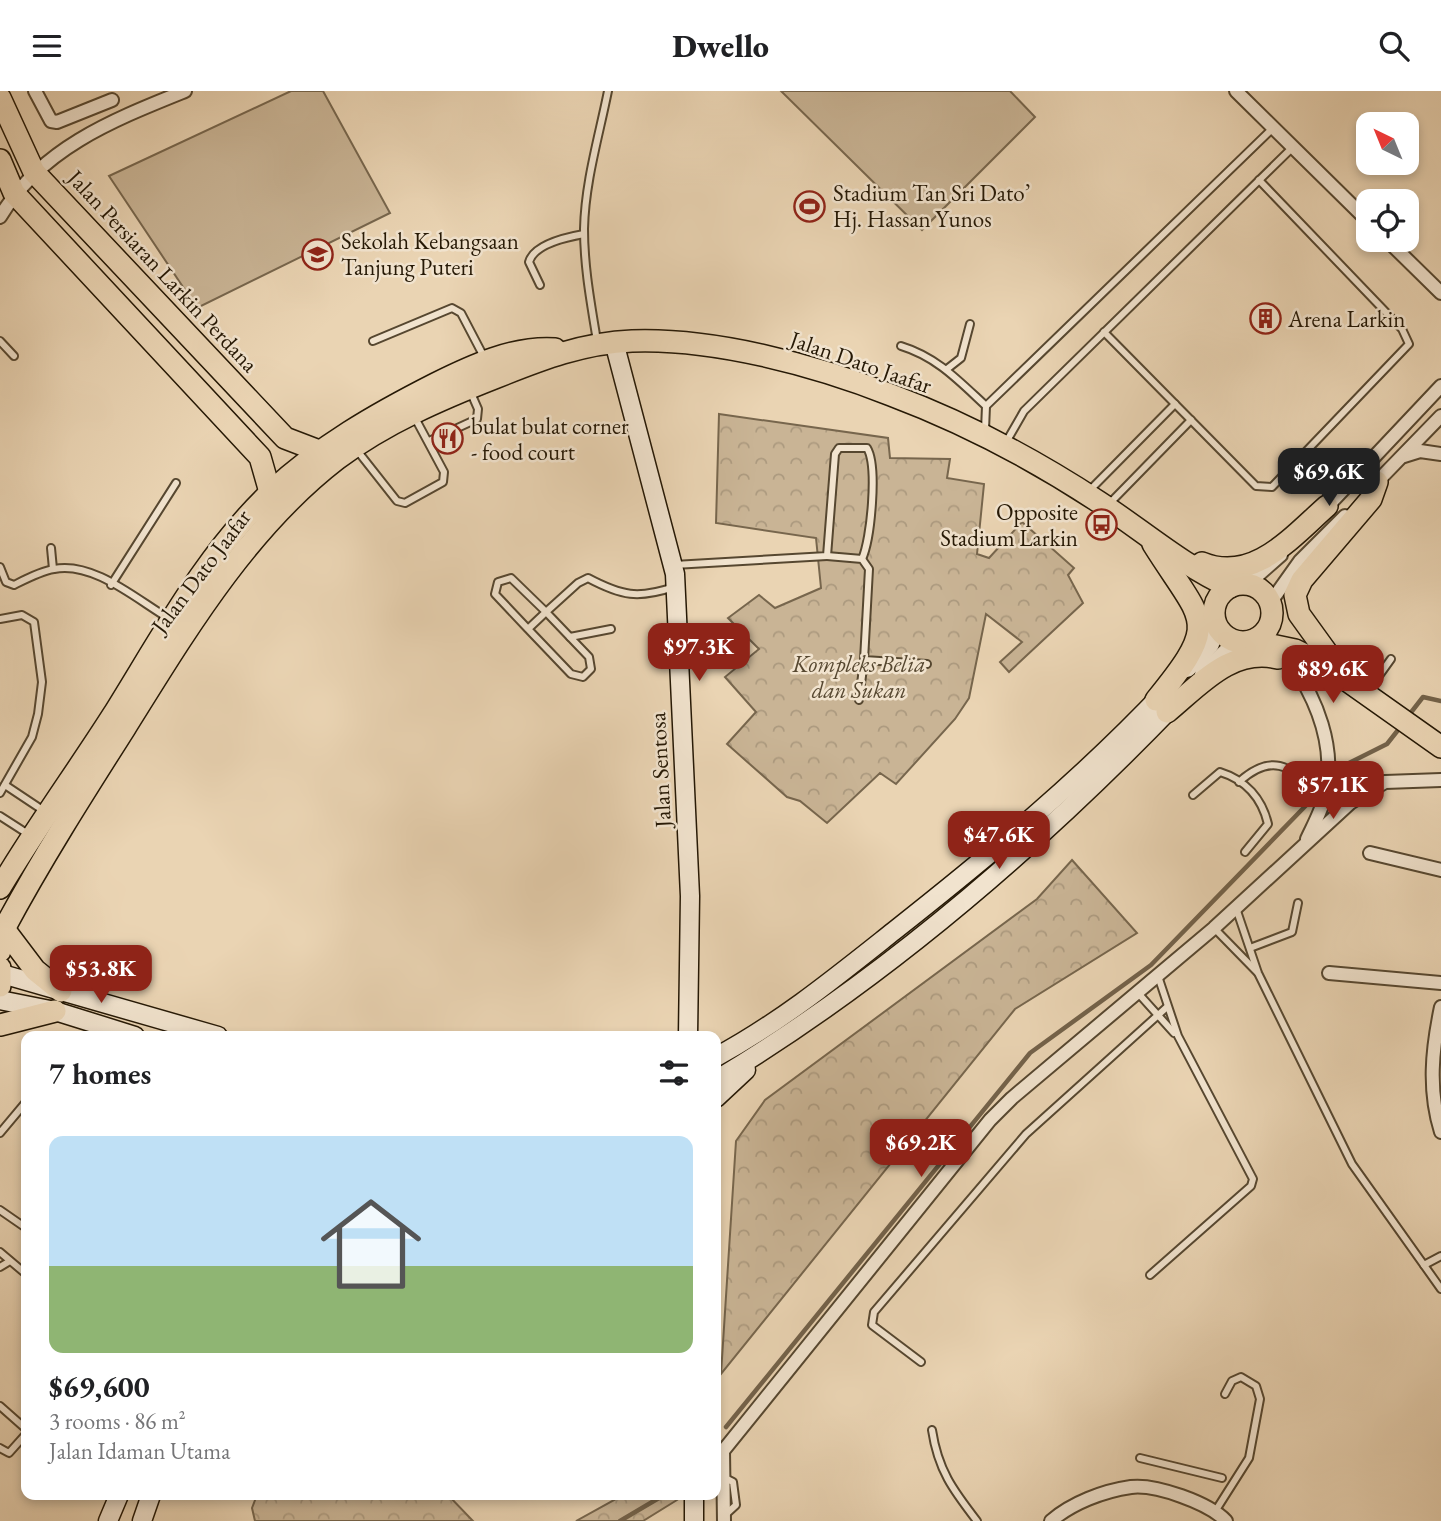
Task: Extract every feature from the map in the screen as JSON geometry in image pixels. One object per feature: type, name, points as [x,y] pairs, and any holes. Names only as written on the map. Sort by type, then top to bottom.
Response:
[{"type":"main road","name":"Jalan Persiaran Larkin Perdana","points":[[0,98],[34,172],[285,438],[319,451]]},
{"type":"main road","points":[[0,160],[14,193],[260,457],[270,492]]},
{"type":"main road","name":"Jalan Dato Jaafar","points":[[0,951],[4,929],[75,806],[188,629],[232,568],[267,526],[307,486],[355,448],[413,413],[468,388],[568,349],[606,343],[695,345],[803,367],[892,395],[1003,447],[1086,494],[1155,543],[1239,586]]},
{"type":"main road","name":"Jalan Sentosa","points":[[606,343],[674,565],[690,896],[688,1031]]},
{"type":"main road","name":"Jalan Dato Jaafar","points":[[0,888],[172,620],[216,557],[270,492],[319,451],[381,412],[486,362],[534,347],[568,349]]},
{"type":"main road","points":[[1349,680],[1299,614],[1294,595],[1302,580],[1371,499],[1377,482]]},
{"type":"main road","points":[[1155,543],[1217,569],[1232,569],[1274,554],[1327,506]]},
{"type":"main road","points":[[1155,543],[1196,609],[1200,628],[1198,643],[1161,706]]},
{"type":"main road","name":"Jalan Dato Jaafar","points":[[1155,543],[1215,614]]},
{"type":"main road","points":[[721,1077],[775,1044],[890,961],[1041,833],[1161,706],[1210,644],[1215,614],[1239,586],[1264,594],[1270,605],[1349,680]]},
{"type":"main road","points":[[721,1054],[794,1010],[958,881],[1161,706],[1267,627],[1270,605]]},
{"type":"main road","points":[[1215,614],[1223,635],[1245,642],[1295,650],[1349,680],[1433,741]]},
{"type":"main road","points":[[1161,706],[1226,664],[1245,656],[1263,654],[1349,680]]},
{"type":"main road","points":[[4,929],[58,1001]]},
{"type":"main road","points":[[1,976],[124,1031]]},
{"type":"main road","points":[[0,1000],[58,1001],[195,1031]]},
{"type":"main road","points":[[0,1024],[58,1001]]},
{"type":"main road","points":[[721,1093],[775,1044]]},
{"type":"main road","points":[[108,1521],[117,1500]]},
{"type":"main road","points":[[142,1521],[149,1500]]},
{"type":"main road","points":[[694,1500],[694,1521]]},
{"type":"street","points":[[35,91],[51,121],[57,122],[112,95]]},
{"type":"street","points":[[0,217],[14,193],[64,147],[130,113],[185,91]]},
{"type":"street","points":[[1236,91],[1356,209]]},
{"type":"street","points":[[1399,252],[1441,293]]},
{"type":"street","points":[[1239,586],[1269,568],[1441,386]]},
{"type":"street","points":[[1270,605],[1300,561],[1441,416]]},
{"type":"street","points":[[1402,456],[1420,451],[1441,454]]},
{"type":"street","points":[[1292,662],[1312,695],[1325,737],[1328,765],[1306,842]]},
{"type":"street","points":[[724,1518],[722,1456],[726,1447],[990,1120],[1090,1030],[1214,928],[1306,842],[1372,787],[1399,780],[1441,780]]},
{"type":"street","points":[[1370,853],[1441,870]]},
{"type":"street","points":[[1329,973],[1441,983]]},
{"type":"street","points":[[1441,1007],[1431,1073],[1435,1114],[1441,1132]]},
{"type":"street","points":[[1051,1521],[1063,1511],[1106,1492],[1134,1487],[1182,1497],[1216,1510],[1226,1521]]},
{"type":"lane","points":[[606,343],[586,268],[584,234],[588,187],[608,91]]},
{"type":"lane","points":[[986,405],[1273,128]]},
{"type":"lane","points":[[1003,447],[1024,411],[1293,147]]},
{"type":"lane","points":[[1104,332],[1256,486],[1272,487],[1408,349],[1408,339],[1402,329],[1259,180]]},
{"type":"lane","points":[[540,285],[529,262],[532,254],[562,239],[584,234]]},
{"type":"lane","points":[[373,341],[452,308],[457,309],[486,362]]},
{"type":"lane","points":[[947,369],[961,358],[970,324]]},
{"type":"lane","points":[[0,341],[14,356]]},
{"type":"lane","points":[[901,346],[924,353],[947,369],[986,405],[988,426],[982,437]]},
{"type":"lane","points":[[429,441],[477,419],[478,409],[468,388]]},
{"type":"lane","points":[[1086,494],[1175,404]]},
{"type":"lane","points":[[355,448],[391,496],[405,503],[445,478],[413,413]]},
{"type":"lane","points":[[1106,507],[1191,420]]},
{"type":"lane","points":[[827,556],[835,454],[839,448],[867,449],[873,457],[871,503],[866,551],[862,559]]},
{"type":"lane","points":[[111,585],[176,483]]},
{"type":"lane","points":[[51,548],[53,569]]},
{"type":"lane","points":[[674,565],[827,556],[862,559]]},
{"type":"lane","points":[[859,700],[869,569],[862,559]]},
{"type":"lane","points":[[0,567],[6,582],[14,585],[53,569],[74,568],[111,585],[172,620]]},
{"type":"lane","points":[[507,577],[515,581],[546,612],[591,660],[591,669],[583,677],[571,674],[495,594],[500,580],[507,577]]},
{"type":"lane","points":[[528,629],[578,583],[588,578],[619,593],[647,596],[676,587]]},
{"type":"lane","points":[[0,619],[22,615],[34,622],[42,682],[32,737],[0,793]]},
{"type":"lane","points":[[570,637],[611,629]]},
{"type":"lane","points":[[1349,680],[1391,659]]},
{"type":"lane","points":[[864,660],[927,664]]},
{"type":"lane","points":[[1239,782],[1261,765],[1273,764],[1289,768],[1322,793]]},
{"type":"lane","points":[[1193,795],[1220,772],[1255,794],[1265,808],[1268,824],[1245,852]]},
{"type":"lane","points":[[5,785],[48,813]]},
{"type":"lane","points":[[0,816],[33,837]]},
{"type":"lane","points":[[1250,948],[1292,932],[1297,903]]},
{"type":"lane","points":[[1236,908],[1258,973],[1352,1164],[1441,1289]]},
{"type":"lane","points":[[1214,928],[1258,973]]},
{"type":"lane","points":[[1150,1275],[1251,1186],[1253,1179],[1178,1036],[1158,976]]},
{"type":"lane","points":[[1138,993],[1178,1036]]},
{"type":"lane","points":[[921,1362],[872,1325],[874,1312],[1026,1134],[1167,1007]]},
{"type":"lane","points":[[0,1133],[21,1108]]},
{"type":"lane","points":[[0,1210],[21,1225]]},
{"type":"lane","points":[[0,1252],[21,1270]]},
{"type":"lane","points":[[1424,1265],[1441,1256]]},
{"type":"lane","points":[[0,1267],[10,1261]]},
{"type":"lane","points":[[1216,1510],[1249,1458],[1260,1399],[1256,1386],[1249,1379],[1241,1377],[1232,1381],[1225,1394]]},
{"type":"lane","points":[[0,1406],[21,1425]]},
{"type":"lane","points":[[932,1430],[935,1450],[948,1484],[977,1521]]},
{"type":"lane","points":[[0,1454],[9,1453],[21,1440]]},
{"type":"lane","points":[[0,1448],[9,1453]]},
{"type":"lane","points":[[1140,1458],[1222,1478]]},
{"type":"green space","points":[[291,91],[323,91],[390,213],[197,308],[109,176]]},
{"type":"green space","points":[[781,91],[1010,91],[1035,117],[922,230]]},
{"type":"green space","name":"Kompleks Belia dan Sukan","points":[[719,414],[888,438],[890,458],[950,459],[947,478],[984,484],[977,554],[989,558],[1022,522],[1074,568],[1068,575],[1083,603],[1009,672],[1000,662],[1022,642],[986,614],[969,698],[955,719],[896,784],[880,773],[827,823],[800,801],[787,797],[727,744],[756,712],[725,677],[759,649],[728,618],[759,595],[775,608],[821,588],[816,538],[716,523]]},
{"type":"green space","points":[[1072,860],[1137,933],[1015,1009],[721,1374],[736,1141],[765,1100],[1037,899]]},
{"type":"green space","points":[[255,1500],[453,1500],[473,1521],[255,1521],[252,1508]]},
{"type":"green space","points":[[614,1500],[677,1500],[643,1521],[576,1521]]},
{"type":"waterway","points":[[1409,715],[1423,697],[1441,701]]},
{"type":"waterway","points":[[1330,781],[1349,763],[1387,744],[1402,725]]},
{"type":"waterway","points":[[726,1427],[1030,1053],[1151,965],[1319,792]]},
{"type":"waterway","points":[[620,1521],[656,1500]]},
{"type":"place","name":"Stadium Tan Sri Dato’ Hj. Hassan Yunos","points":[[810,206]]},
{"type":"place","name":"Sekolah Kebangsaan Tanjung Puteri","points":[[318,254]]},
{"type":"place","name":"Arena Larkin","points":[[1265,319]]},
{"type":"place","name":"bulat bulat corner - food court","points":[[448,439]]},
{"type":"place","name":"Opposite Stadium Larkin","points":[[1101,525]]}]
